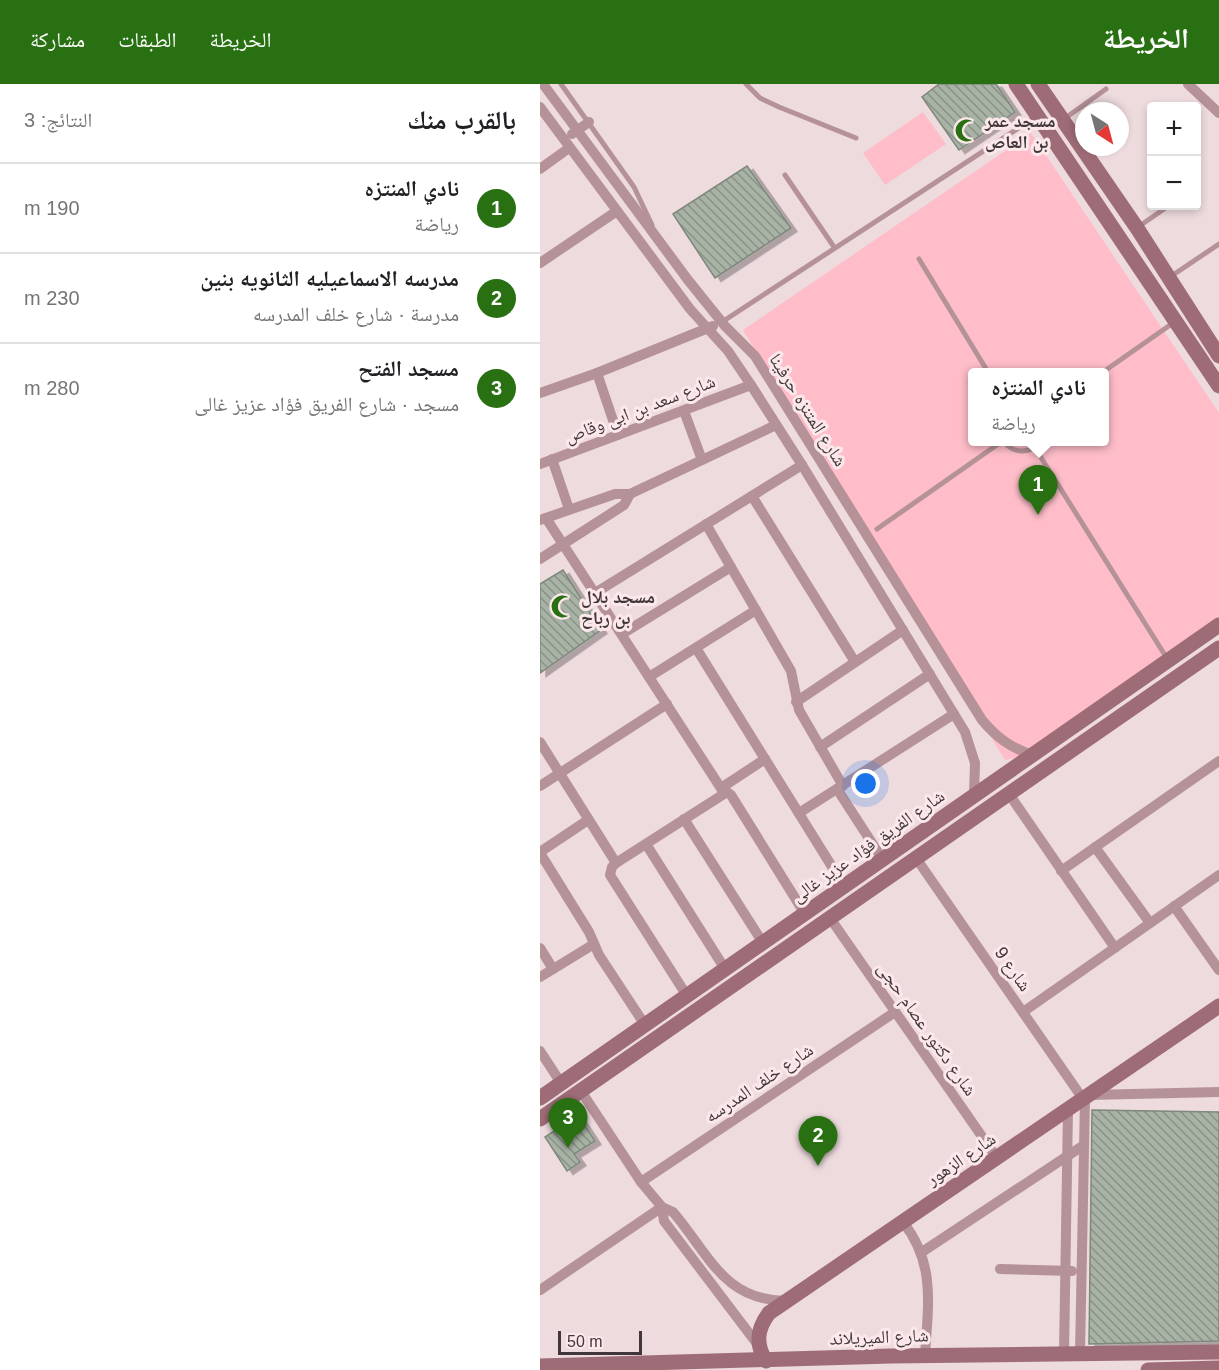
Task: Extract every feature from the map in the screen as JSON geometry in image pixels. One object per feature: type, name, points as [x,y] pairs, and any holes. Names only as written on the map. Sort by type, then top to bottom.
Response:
[{"type":"street","name":"شارع المتنزه حرفينا","points":[[543,84],[656,238],[722,322],[747,346],[762,367],[975,710],[990,730],[1010,746],[1033,755]]},
{"type":"street","points":[[1016,84],[1219,386]]},
{"type":"street","points":[[1038,84],[1137,228],[1218,353]]},
{"type":"street","points":[[1188,84],[1219,113]]},
{"type":"street","points":[[1038,116],[1052,105]]},
{"type":"street","name":"شارع المتنزه حرفينا","points":[[540,107],[639,237],[690,309],[728,351],[777,425],[965,732],[973,752],[976,775],[974,796]]},
{"type":"street","points":[[540,169],[577,131],[589,122]]},
{"type":"street","points":[[540,263],[617,211]]},
{"type":"street","points":[[1146,280],[1166,274]]},
{"type":"street","points":[[540,393],[597,373],[722,322]]},
{"type":"street","points":[[597,373],[618,435]]},
{"type":"street","name":"شارع سعد بن ابى وقاص","points":[[540,464],[751,385]]},
{"type":"street","points":[[684,411],[702,460]]},
{"type":"street","points":[[777,425],[630,494],[615,494],[543,519],[562,543],[723,790],[731,795],[805,914]]},
{"type":"street","points":[[552,459],[569,509]]},
{"type":"street","points":[[595,593],[802,465]]},
{"type":"street","points":[[540,559],[624,505],[630,494]]},
{"type":"street","points":[[752,495],[855,662]]},
{"type":"street","points":[[706,524],[791,671],[796,702],[840,788],[883,860]]},
{"type":"street","points":[[622,634],[731,567]]},
{"type":"street","points":[[649,677],[756,610]]},
{"type":"street","name":"شارع الفريق فؤاد عزيز غالى","points":[[540,1098],[1219,625]]},
{"type":"street","points":[[796,702],[855,662],[906,635],[926,630]]},
{"type":"street","points":[[696,648],[844,886]]},
{"type":"street","name":"شارع الفريق فؤاد عزيز غالى","points":[[540,1119],[1219,648]]},
{"type":"street","points":[[1174,657],[1191,668]]},
{"type":"street","points":[[820,747],[930,674]]},
{"type":"street","points":[[540,786],[667,704]]},
{"type":"street","points":[[1106,704],[1117,719]]},
{"type":"street","points":[[799,813],[954,714]]},
{"type":"street","points":[[540,742],[616,863]]},
{"type":"street","points":[[687,996],[610,875],[612,867],[684,819],[765,759]]},
{"type":"street","points":[[1061,871],[1219,761]]},
{"type":"street","points":[[1009,794],[1115,948]]},
{"type":"street","points":[[684,819],[763,943]]},
{"type":"street","points":[[588,820],[540,852],[589,932],[599,955],[645,1025]]},
{"type":"street","points":[[646,844],[731,965],[746,976]]},
{"type":"street","points":[[1095,847],[1150,923]]},
{"type":"street","name":"شارع 9","points":[[916,858],[1085,1097]]},
{"type":"street","points":[[1023,1012],[1219,875]]},
{"type":"street","points":[[1174,906],[1219,970]]},
{"type":"street","name":"شارع دكتور عصام حجى","points":[[830,918],[997,1158]]},
{"type":"street","points":[[540,977],[594,944]]},
{"type":"street","points":[[540,948],[554,969]]},
{"type":"street","name":"شارع الزهور","points":[[766,1306],[787,1301],[1219,1006]]},
{"type":"street","name":"شارع خلف المدرسه","points":[[641,1182],[895,1012]]},
{"type":"street","points":[[540,1051],[561,1083]]},
{"type":"street","points":[[581,1091],[641,1182],[662,1207],[673,1212],[714,1268],[739,1290],[766,1306],[758,1334],[758,1345]]},
{"type":"street","points":[[1072,1354],[1081,1272],[1085,1097],[1219,1092]]},
{"type":"street","points":[[1068,1109],[1065,1271],[1072,1354]]},
{"type":"street","points":[[922,1252],[1084,1145]]},
{"type":"street","points":[[540,1290],[662,1207]]},
{"type":"street","points":[[662,1207],[664,1221],[758,1345],[766,1361]]},
{"type":"street","points":[[903,1222],[922,1252],[928,1277],[925,1355]]},
{"type":"street","points":[[1000,1269],[1081,1272]]},
{"type":"street","points":[[716,1290],[729,1282]]},
{"type":"street","name":"شارع الميريلاند","points":[[540,1366],[653,1367],[766,1361],[897,1363],[925,1355],[1219,1352]]},
{"type":"street","points":[[1180,1353],[1181,1369]]},
{"type":"street","points":[[1148,1370],[1219,1368]]},
{"type":"lane","points":[[561,84],[633,187],[656,238]]},
{"type":"lane","points":[[746,84],[760,98],[856,138]]},
{"type":"lane","points":[[1062,120],[1106,89]]},
{"type":"lane","points":[[722,322],[1038,116]]},
{"type":"lane","points":[[785,174],[834,247]]},
{"type":"lane","points":[[1137,228],[1163,210]]},
{"type":"lane","points":[[1166,274],[1219,244]]},
{"type":"lane","points":[[919,259],[986,368]]},
{"type":"lane","points":[[1109,368],[1175,322]]},
{"type":"lane","points":[[877,529],[996,446]]},
{"type":"lane","points":[[1010,446],[1021,451],[1035,448],[1174,657]]},
{"type":"shaded area","points":[[923,112],[946,144],[885,185],[863,153]]},
{"type":"shaded area","points":[[1031,133],[1219,413],[1219,617],[1024,753],[1005,760],[743,330]]},
{"type":"building","name":"مسجد عمر بن العاص","points":[[939,84],[996,84],[1015,112],[959,150],[922,97]]},
{"type":"building","points":[[747,166],[791,228],[715,278],[673,214]]},
{"type":"building","name":"مسجد بلال بن رباح","points":[[563,570],[601,630],[540,673],[540,584]]},
{"type":"building","points":[[1092,1110],[1219,1112],[1219,1341],[1089,1344]]},
{"type":"building","points":[[578,1115],[595,1141],[574,1154],[580,1162],[567,1171],[545,1137]]},
{"type":"place","name":"مسجد عمر بن العاص","points":[[967,131]]},
{"type":"place","name":"نادي المنتزه","points":[[1038,515]]},
{"type":"place","name":"مسجد بلال بن رباح","points":[[563,607]]},
{"type":"place","name":"مسجد الفتح","points":[[568,1148]]},
{"type":"place","name":"مدرسه الاسماعيليه الثانويه بنين","points":[[818,1166]]}]
